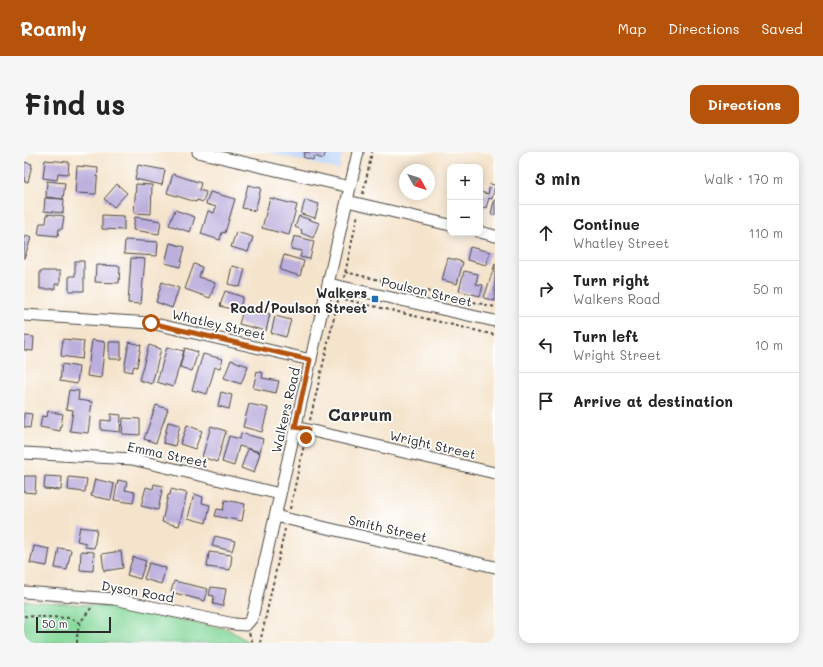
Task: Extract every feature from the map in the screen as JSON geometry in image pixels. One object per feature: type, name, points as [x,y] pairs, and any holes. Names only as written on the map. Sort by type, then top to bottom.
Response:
[{"type":"street","points":[[198,152],[350,187]]},
{"type":"street","name":"Walkers Road","points":[[246,625],[252,618],[358,152]]},
{"type":"street","points":[[347,201],[447,224]]},
{"type":"street","points":[[483,233],[495,236]]},
{"type":"street","name":"Poulson Street","points":[[329,284],[495,321]]},
{"type":"street","name":"Whatley Street","points":[[24,315],[151,323],[310,360]]},
{"type":"street","name":"Wright Street","points":[[295,427],[495,473]]},
{"type":"street","name":"Emma Street","points":[[24,453],[132,459],[280,494]]},
{"type":"street","name":"Smith Street","points":[[275,516],[495,567]]},
{"type":"street","name":"Dyson Road","points":[[24,592],[130,602],[234,624],[246,625]]},
{"type":"path","points":[[260,643],[372,152]]},
{"type":"path","points":[[345,272],[495,307]]},
{"type":"path","points":[[339,298],[495,335]]},
{"type":"path","points":[[77,643],[77,632],[80,623],[99,598]]},
{"type":"path","points":[[24,616],[70,618],[80,623]]},
{"type":"shaded area","points":[[266,152],[343,152],[339,170]]},
{"type":"green space","points":[[24,601],[107,606],[228,629],[250,643],[24,643]]},
{"type":"building","points":[[305,152],[326,152],[323,159],[314,156],[313,160],[303,157]]},
{"type":"building","points":[[45,160],[69,162],[68,174],[58,173],[57,180],[43,178]]},
{"type":"building","points":[[24,162],[32,164],[28,182],[24,181]]},
{"type":"building","points":[[138,165],[165,170],[162,185],[135,179]]},
{"type":"building","points":[[77,166],[98,168],[96,194],[75,193]]},
{"type":"building","points":[[173,174],[201,183],[199,190],[206,192],[203,202],[197,200],[196,202],[167,193]]},
{"type":"building","points":[[47,181],[65,183],[63,199],[46,197]]},
{"type":"building","points":[[117,184],[127,193],[114,207],[104,199]]},
{"type":"building","points":[[136,184],[152,185],[151,214],[134,213]]},
{"type":"building","points":[[490,184],[495,185],[492,199],[489,198],[486,208],[483,207],[483,193],[488,194]]},
{"type":"building","points":[[248,185],[261,188],[255,211],[242,208]]},
{"type":"building","points":[[210,192],[235,199],[225,233],[222,232],[220,240],[201,234],[208,211],[214,213],[216,207],[206,204]]},
{"type":"building","points":[[45,198],[64,199],[63,213],[44,211]]},
{"type":"building","points":[[270,198],[297,205],[289,235],[262,228]]},
{"type":"building","points":[[305,200],[319,204],[315,218],[301,214]]},
{"type":"building","points":[[495,200],[495,215],[491,214]]},
{"type":"building","points":[[175,210],[195,217],[190,232],[169,225]]},
{"type":"building","points":[[47,214],[64,216],[62,229],[59,229],[58,236],[38,234],[40,223],[46,223]]},
{"type":"building","points":[[102,215],[124,216],[124,230],[102,229]]},
{"type":"building","points":[[299,216],[319,223],[313,238],[301,233],[302,230],[295,227]]},
{"type":"building","points":[[135,217],[161,221],[159,234],[133,230]]},
{"type":"building","points":[[236,232],[253,237],[248,252],[231,247]]},
{"type":"building","points":[[24,235],[31,238],[24,259]]},
{"type":"building","points":[[294,236],[314,241],[310,259],[300,257],[302,251],[291,249]]},
{"type":"building","points":[[125,240],[158,242],[157,256],[124,254]]},
{"type":"building","points":[[170,243],[185,247],[180,267],[165,263]]},
{"type":"building","points":[[470,247],[490,252],[486,265],[467,260]]},
{"type":"building","points":[[284,255],[304,261],[300,276],[280,270]]},
{"type":"building","points":[[131,258],[145,259],[141,304],[128,303]]},
{"type":"building","points":[[448,258],[463,262],[457,284],[442,280]]},
{"type":"building","points":[[75,261],[84,261],[84,291],[69,291],[69,276],[75,276]]},
{"type":"building","points":[[194,264],[202,267],[199,277],[215,283],[210,298],[185,289]]},
{"type":"building","points":[[495,264],[495,301],[484,298]]},
{"type":"building","points":[[96,265],[120,266],[119,283],[95,282]]},
{"type":"building","points":[[232,266],[245,269],[240,287],[228,284]]},
{"type":"building","points":[[40,271],[60,271],[60,284],[55,284],[55,289],[40,289]]},
{"type":"building","points":[[464,271],[478,274],[476,284],[483,285],[480,296],[459,291]]},
{"type":"building","points":[[162,282],[179,288],[172,308],[156,302]]},
{"type":"building","points":[[225,291],[243,297],[239,311],[220,306]]},
{"type":"building","points":[[244,307],[270,314],[266,331],[239,324]]},
{"type":"building","points":[[275,316],[291,320],[286,337],[271,333]]},
{"type":"building","points":[[24,336],[34,337],[33,351],[24,350]]},
{"type":"building","points":[[63,339],[84,341],[82,359],[61,356]]},
{"type":"building","points":[[92,340],[105,342],[101,378],[87,376]]},
{"type":"building","points":[[109,342],[121,342],[121,359],[109,359]]},
{"type":"building","points":[[129,342],[141,345],[137,367],[134,366],[132,372],[124,370]]},
{"type":"building","points":[[149,345],[161,349],[152,384],[139,380]]},
{"type":"building","points":[[167,347],[184,351],[173,387],[157,382]]},
{"type":"building","points":[[185,348],[198,352],[192,371],[180,367]]},
{"type":"building","points":[[203,354],[223,359],[220,368],[215,367],[207,394],[192,390]]},
{"type":"building","points":[[231,360],[248,366],[241,384],[224,378]]},
{"type":"building","points":[[62,364],[79,367],[77,384],[60,381]]},
{"type":"building","points":[[257,371],[263,373],[262,378],[279,381],[276,393],[253,388]]},
{"type":"building","points":[[69,390],[79,391],[78,400],[92,402],[88,433],[70,431],[73,410],[66,409]]},
{"type":"building","points":[[221,392],[232,395],[229,409],[218,406]]},
{"type":"building","points":[[249,404],[268,408],[262,432],[243,427]]},
{"type":"building","points":[[156,405],[168,409],[156,443],[144,439]]},
{"type":"building","points":[[48,411],[63,414],[60,431],[40,427],[42,416],[47,417]]},
{"type":"building","points":[[24,413],[32,414],[30,428],[24,427]]},
{"type":"building","points":[[111,414],[121,415],[120,432],[101,430],[101,420],[111,421]]},
{"type":"building","points":[[123,418],[140,419],[140,435],[122,434]]},
{"type":"building","points":[[168,422],[180,425],[175,446],[163,443]]},
{"type":"building","points":[[187,425],[202,431],[195,449],[180,444]]},
{"type":"building","points":[[211,426],[226,431],[217,462],[202,457]]},
{"type":"building","points":[[241,433],[263,439],[260,452],[239,446],[234,466],[222,462],[229,436],[240,439]]},
{"type":"building","points":[[248,449],[260,453],[254,473],[241,468]]},
{"type":"building","points":[[24,476],[36,476],[35,493],[24,492]]},
{"type":"building","points":[[45,476],[62,477],[61,490],[44,489]]},
{"type":"building","points":[[69,477],[87,479],[85,492],[68,490]]},
{"type":"building","points":[[95,479],[114,484],[111,500],[91,496]]},
{"type":"building","points":[[118,480],[127,482],[125,490],[135,492],[133,503],[114,500]]},
{"type":"building","points":[[154,484],[163,486],[158,510],[141,506],[146,487],[153,489]]},
{"type":"building","points":[[171,489],[187,493],[179,526],[162,522],[168,495],[170,495]]},
{"type":"building","points":[[194,494],[203,497],[202,503],[210,505],[206,523],[188,518]]},
{"type":"building","points":[[225,500],[245,504],[242,521],[215,516],[217,509],[223,510]]},
{"type":"building","points":[[80,527],[97,529],[94,548],[85,547],[86,543],[77,541]]},
{"type":"building","points":[[215,536],[235,541],[232,551],[212,546]]},
{"type":"building","points":[[34,546],[50,549],[47,566],[30,563]]},
{"type":"building","points":[[59,548],[71,550],[67,570],[55,568]]},
{"type":"building","points":[[81,551],[94,552],[93,571],[80,570]]},
{"type":"building","points":[[121,551],[123,568],[104,571],[102,554]]},
{"type":"building","points":[[209,552],[232,555],[230,570],[207,567]]},
{"type":"building","points":[[133,557],[146,561],[140,579],[127,575]]},
{"type":"building","points":[[149,563],[166,568],[161,584],[144,579]]},
{"type":"building","points":[[174,581],[208,589],[205,601],[171,592]]},
{"type":"building","points":[[211,587],[226,589],[223,606],[213,604],[214,596],[209,595]]},
{"type":"place","name":"Walkers Road/Poulson Street","points":[[375,299]]},
{"type":"district","name":"Carrum","points":[[360,414]]},
{"type":"route","points":[[151,323],[310,360],[295,427],[308,429],[306,438]]}]
